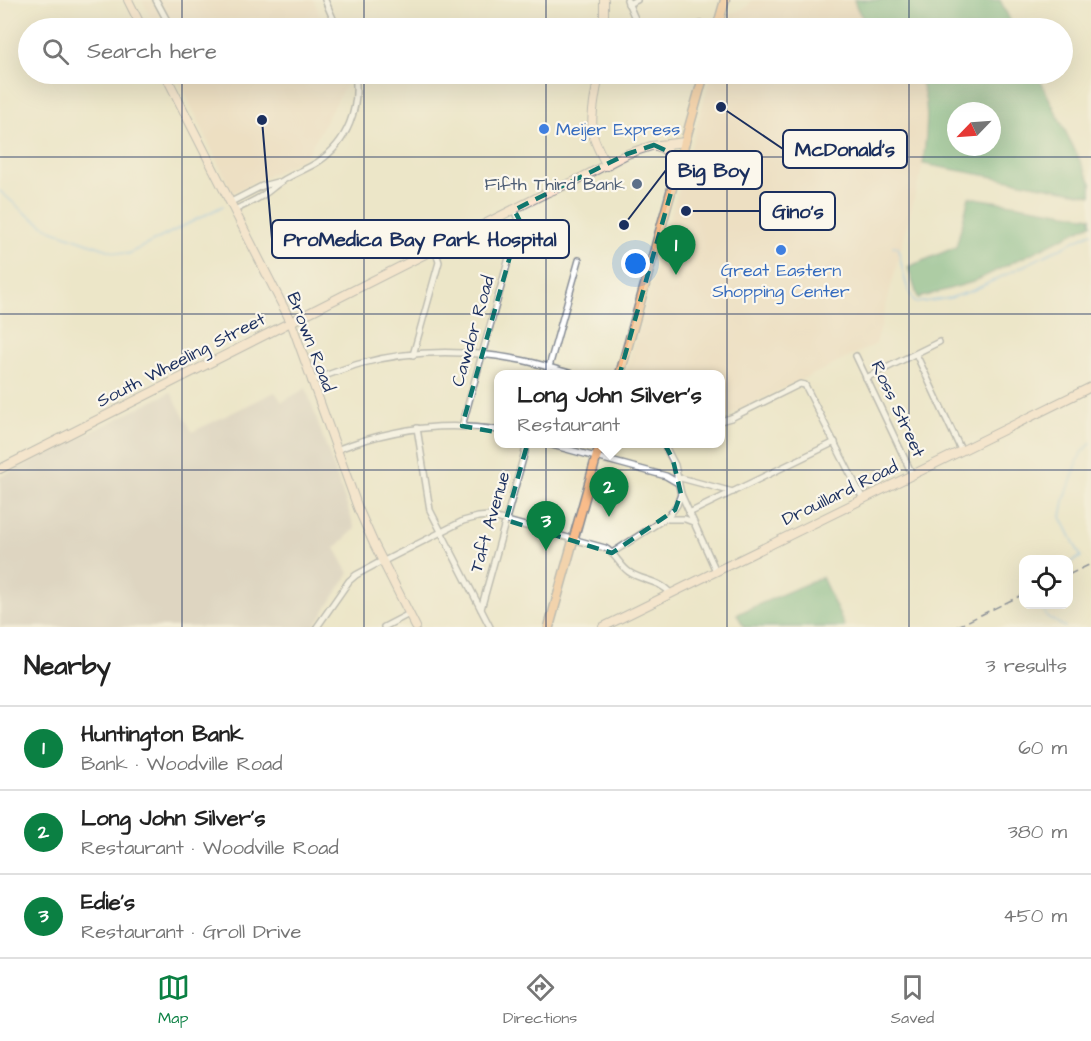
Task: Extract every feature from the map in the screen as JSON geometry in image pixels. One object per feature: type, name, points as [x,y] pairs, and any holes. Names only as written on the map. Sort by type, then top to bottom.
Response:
[{"type":"main road","points":[[720,18],[725,0]]},
{"type":"main road","points":[[621,370],[701,84]]},
{"type":"main road","points":[[549,627],[599,448]]},
{"type":"street","points":[[128,0],[137,18]]},
{"type":"street","points":[[156,0],[166,18]]},
{"type":"street","points":[[325,0],[333,18]]},
{"type":"street","points":[[604,0],[604,18]]},
{"type":"street","points":[[635,18],[628,2],[637,0]]},
{"type":"street","name":"Brown Road","points":[[172,84],[291,322],[361,515],[382,562],[416,627]]},
{"type":"street","points":[[233,206],[261,196],[281,181],[320,161],[331,152],[342,139],[351,122],[355,108],[356,84]]},
{"type":"street","points":[[598,84],[593,133],[607,166]]},
{"type":"street","name":"South Wheeling Street","points":[[0,469],[627,154],[654,145],[685,142]]},
{"type":"street","points":[[654,145],[669,153],[677,171]]},
{"type":"street","points":[[233,206],[262,186],[281,181]]},
{"type":"street","name":"Cawdor Road","points":[[462,426],[519,222],[514,210]]},
{"type":"street","points":[[413,355],[439,262],[435,250]]},
{"type":"street","points":[[549,368],[579,260]]},
{"type":"street","points":[[866,378],[939,342]]},
{"type":"street","points":[[311,381],[362,364],[413,355],[450,353],[482,354],[517,359],[556,370]]},
{"type":"street","points":[[916,354],[961,450]]},
{"type":"street","name":"Ross Street","points":[[856,356],[912,474]]},
{"type":"street","points":[[725,420],[803,384],[808,389],[863,499]]},
{"type":"street","name":"Drouillard Road","points":[[603,627],[1091,387]]},
{"type":"street","points":[[336,450],[376,436],[417,428],[462,426],[494,430]]},
{"type":"street","points":[[417,428],[430,507],[490,627]]},
{"type":"street","points":[[689,513],[835,442]]},
{"type":"street","name":"Taft Avenue","points":[[481,609],[526,448]]},
{"type":"street","points":[[563,448],[677,480],[733,492]]},
{"type":"street","points":[[666,448],[675,465],[681,494],[716,571]]},
{"type":"street","points":[[612,553],[665,519],[675,510],[681,494]]},
{"type":"street","points":[[317,627],[349,581],[356,575],[463,521],[478,517],[506,520],[605,548],[635,576],[662,586],[671,594]]},
{"type":"street","points":[[665,519],[685,519],[694,522]]},
{"type":"street","points":[[384,627],[409,614]]},
{"type":"highlighted area","points":[[654,145],[665,150],[677,171],[616,387],[634,393],[644,403],[673,460],[681,494],[675,510],[612,553],[506,520],[529,438],[462,426],[520,221],[514,210],[627,154]]},
{"type":"shaded area","points":[[142,0],[314,0],[321,18],[150,18]]},
{"type":"shaded area","points":[[752,0],[854,0],[862,18],[728,18],[729,15],[747,7]]},
{"type":"shaded area","points":[[181,84],[346,84],[306,157],[232,193]]},
{"type":"shaded area","name":"Great Eastern Shopping Center","points":[[709,84],[922,84],[926,101],[927,124],[923,164],[876,344],[725,416],[725,370],[626,370]]},
{"type":"shaded area","points":[[306,388],[355,529],[335,548],[349,573],[314,627],[0,627],[0,477],[171,392],[192,432],[275,392],[282,402]]},
{"type":"green space","points":[[854,0],[1000,0],[1009,18],[863,18]]},
{"type":"green space","points":[[922,84],[1042,84],[1091,183],[1091,195],[923,164],[926,107]]},
{"type":"green space","points":[[969,197],[1091,217],[1091,224],[973,282],[918,298],[908,267],[956,247]]},
{"type":"green space","points":[[822,577],[845,627],[744,627],[737,614]]},
{"type":"waterway","points":[[0,191],[25,213],[51,230],[114,252],[128,254],[223,206]]},
{"type":"waterway","points":[[893,246],[898,247],[906,283],[916,303],[950,298],[974,290],[1091,233]]},
{"type":"waterway","points":[[1073,561],[1081,557],[1061,517],[1064,501],[1080,455],[1091,443]]},
{"type":"waterway","points":[[1043,609],[1047,617],[1065,627]]},
{"type":"railway","points":[[1073,573],[1091,564]]},
{"type":"railway","points":[[956,627],[1019,596]]},
{"type":"place","name":"McDonald's","points":[[721,107]]},
{"type":"place","name":"ProMedica Bay Park Hospital","points":[[262,120]]},
{"type":"place","name":"Meijer Express","points":[[544,129]]},
{"type":"place","name":"Fifth Third Bank","points":[[637,184]]},
{"type":"place","name":"Gino's","points":[[686,211]]},
{"type":"place","name":"Big Boy","points":[[624,225]]},
{"type":"place","name":"Great Eastern Shopping Center","points":[[781,250]]},
{"type":"place","name":"Huntington Bank","points":[[676,275]]},
{"type":"place","name":"Long John Silver's","points":[[609,517]]},
{"type":"place","name":"Edie's","points":[[546,551]]}]
